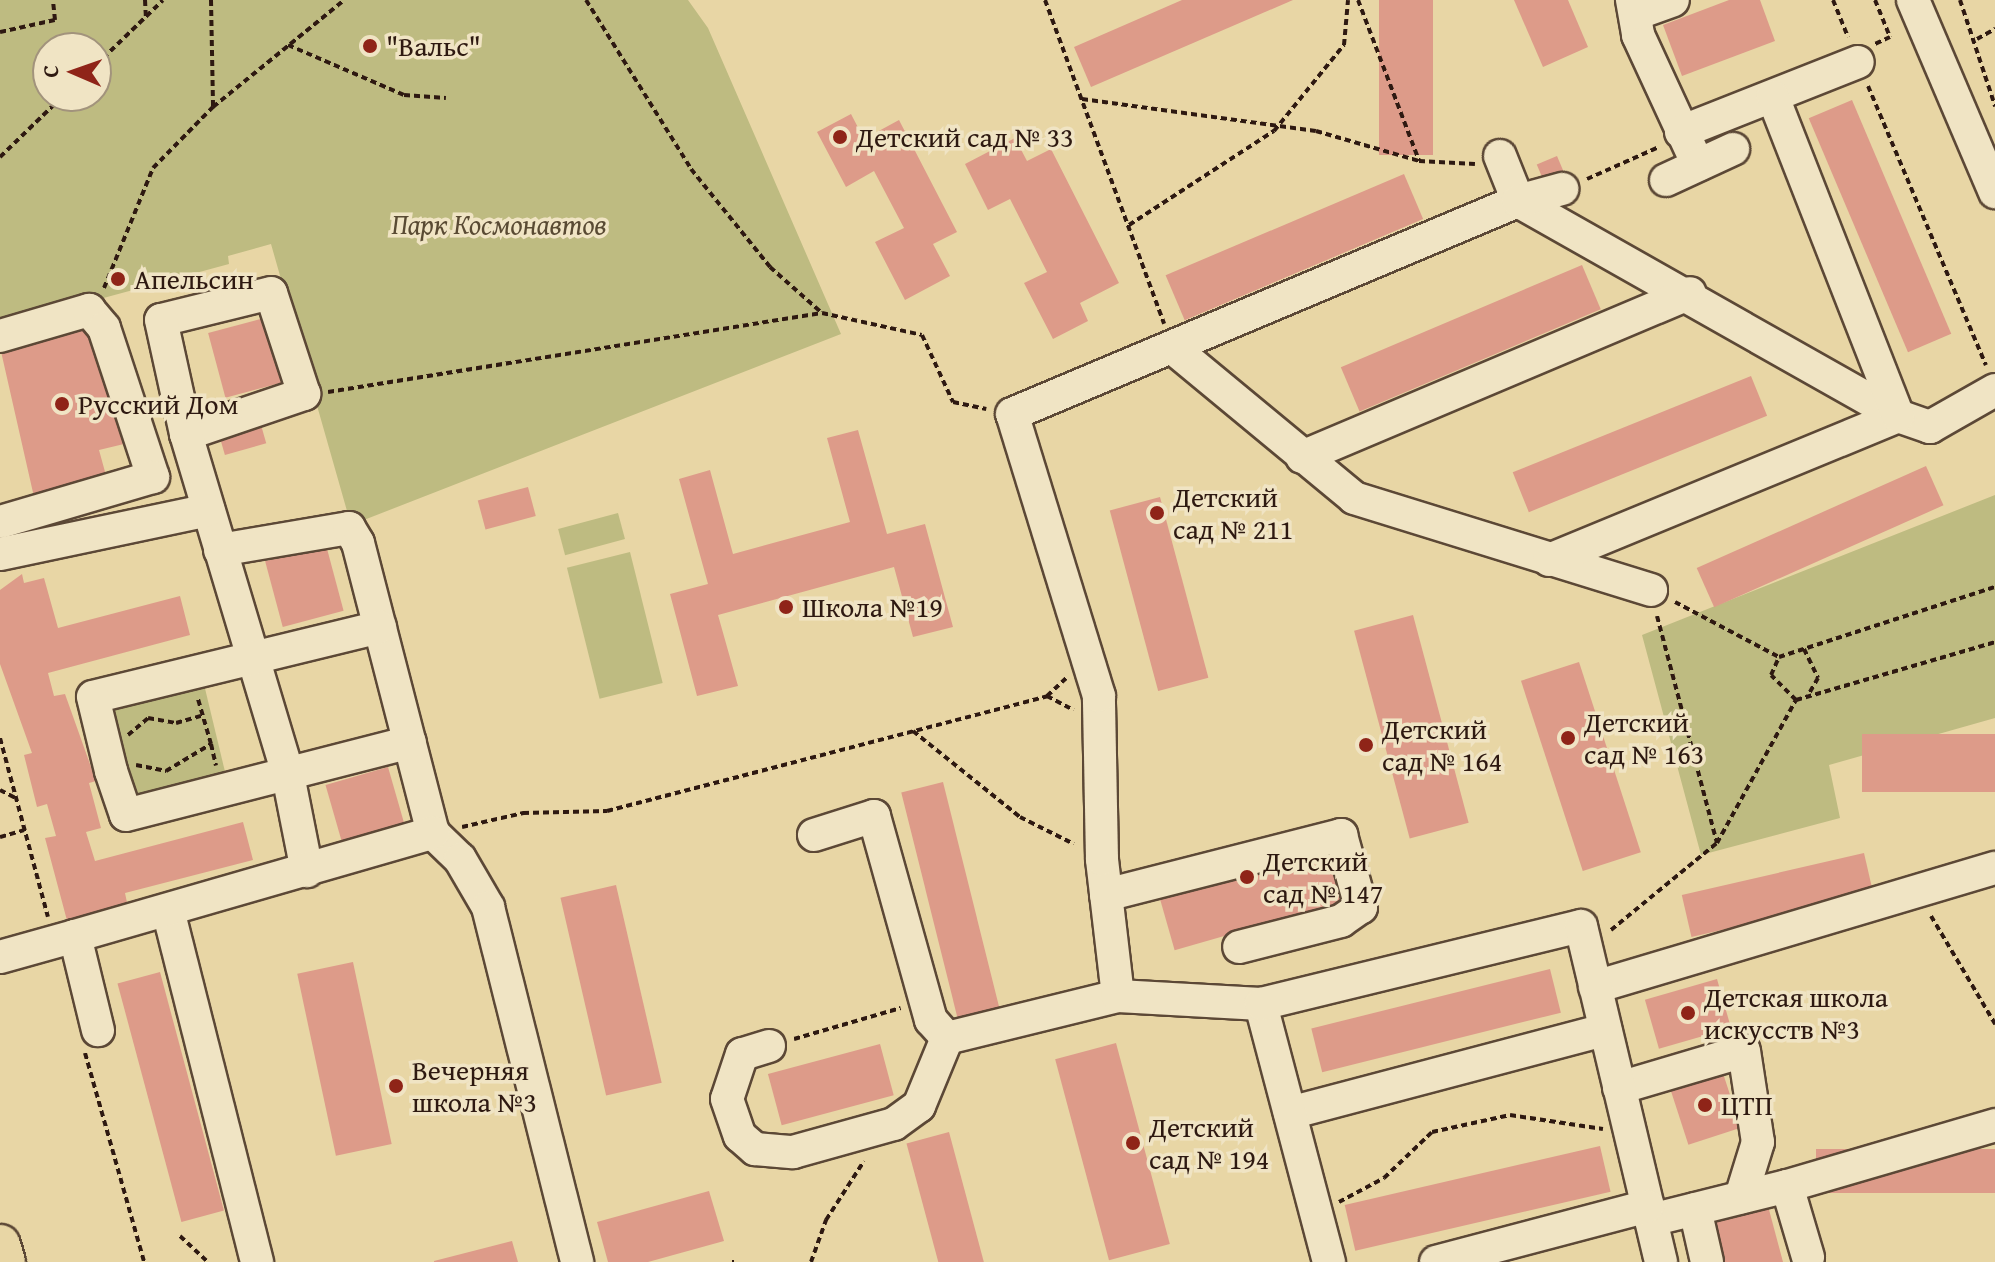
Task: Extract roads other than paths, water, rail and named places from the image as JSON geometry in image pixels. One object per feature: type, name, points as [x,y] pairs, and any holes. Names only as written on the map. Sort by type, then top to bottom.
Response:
[{"type":"main road","points":[[0,1245],[5,1262]]},
{"type":"street","points":[[1673,0],[1635,6],[1638,35],[1698,165]]},
{"type":"street","points":[[1913,0],[1992,175]]},
{"type":"street","points":[[1681,132],[1773,97],[1856,57]]},
{"type":"street","points":[[1773,97],[1898,416]]},
{"type":"street","points":[[1666,180],[1733,149]]},
{"type":"street","points":[[1500,156],[1518,201],[1690,293],[1898,416],[1930,427],[1992,381]]},
{"type":"street","points":[[1118,996],[1102,859],[1099,696],[1012,414],[1518,201],[1562,189]]},
{"type":"street","points":[[186,434],[304,394],[271,293],[161,320],[186,434],[288,775],[307,871]]},
{"type":"street","points":[[1302,457],[1690,293]]},
{"type":"street","points":[[0,336],[89,310],[104,328],[153,477],[0,522]]},
{"type":"street","points":[[1173,348],[1354,498],[1651,590]]},
{"type":"street","points":[[1549,560],[1898,416]]},
{"type":"street","points":[[0,554],[208,510]]},
{"type":"street","points":[[220,550],[349,528],[380,627],[433,833],[460,859],[488,907],[577,1262]]},
{"type":"street","points":[[380,627],[93,697],[107,756],[126,815],[410,742]]},
{"type":"street","points":[[814,835],[874,816],[926,1000],[947,1038]]},
{"type":"street","points":[[0,957],[169,914],[433,833]]},
{"type":"street","points":[[1106,895],[1341,835],[1361,907],[1341,921],[1239,947]]},
{"type":"street","points":[[1595,987],[1995,868]]},
{"type":"street","points":[[169,914],[257,1262]]},
{"type":"street","points":[[947,1038],[1118,996],[1261,1004],[1581,926],[1661,1262]]},
{"type":"street","points":[[75,936],[98,1030]]},
{"type":"street","points":[[1261,1004],[1329,1262]]},
{"type":"street","points":[[1290,1113],[1605,1030]]},
{"type":"street","points":[[769,1046],[742,1054],[727,1099],[740,1136],[755,1149],[793,1152],[887,1126],[919,1106],[947,1038]]},
{"type":"street","points":[[1619,1088],[1744,1051],[1758,1142],[1741,1197]]},
{"type":"street","points":[[1436,1262],[1649,1213],[1695,1209],[1787,1186],[1995,1125]]},
{"type":"street","points":[[1787,1186],[1808,1257]]},
{"type":"street","points":[[1695,1209],[1707,1262]]},
{"type":"place","name":"\"Вальс\"","points":[[370,46]]},
{"type":"place","name":"Детский сад № 33","points":[[840,137]]},
{"type":"place","name":"Апельсин","points":[[118,279]]},
{"type":"place","name":"Русский Дом","points":[[62,404]]},
{"type":"place","name":"Детский сад № 211","points":[[1157,513]]},
{"type":"place","name":"Школа №19","points":[[786,607]]},
{"type":"place","name":"Детский сад № 163","points":[[1568,738]]},
{"type":"place","name":"Детский сад № 164","points":[[1366,745]]},
{"type":"place","name":"Детский сад № 147","points":[[1247,877]]},
{"type":"place","name":"Детская школа искусств №3","points":[[1688,1013]]},
{"type":"place","name":"Вечерняя школа №3","points":[[396,1086]]},
{"type":"place","name":"ЦТП","points":[[1705,1105]]},
{"type":"place","name":"Детский сад № 194","points":[[1133,1143]]},
{"type":"park label","name":"Парк Космонавтов","points":[[499,224]]}]
